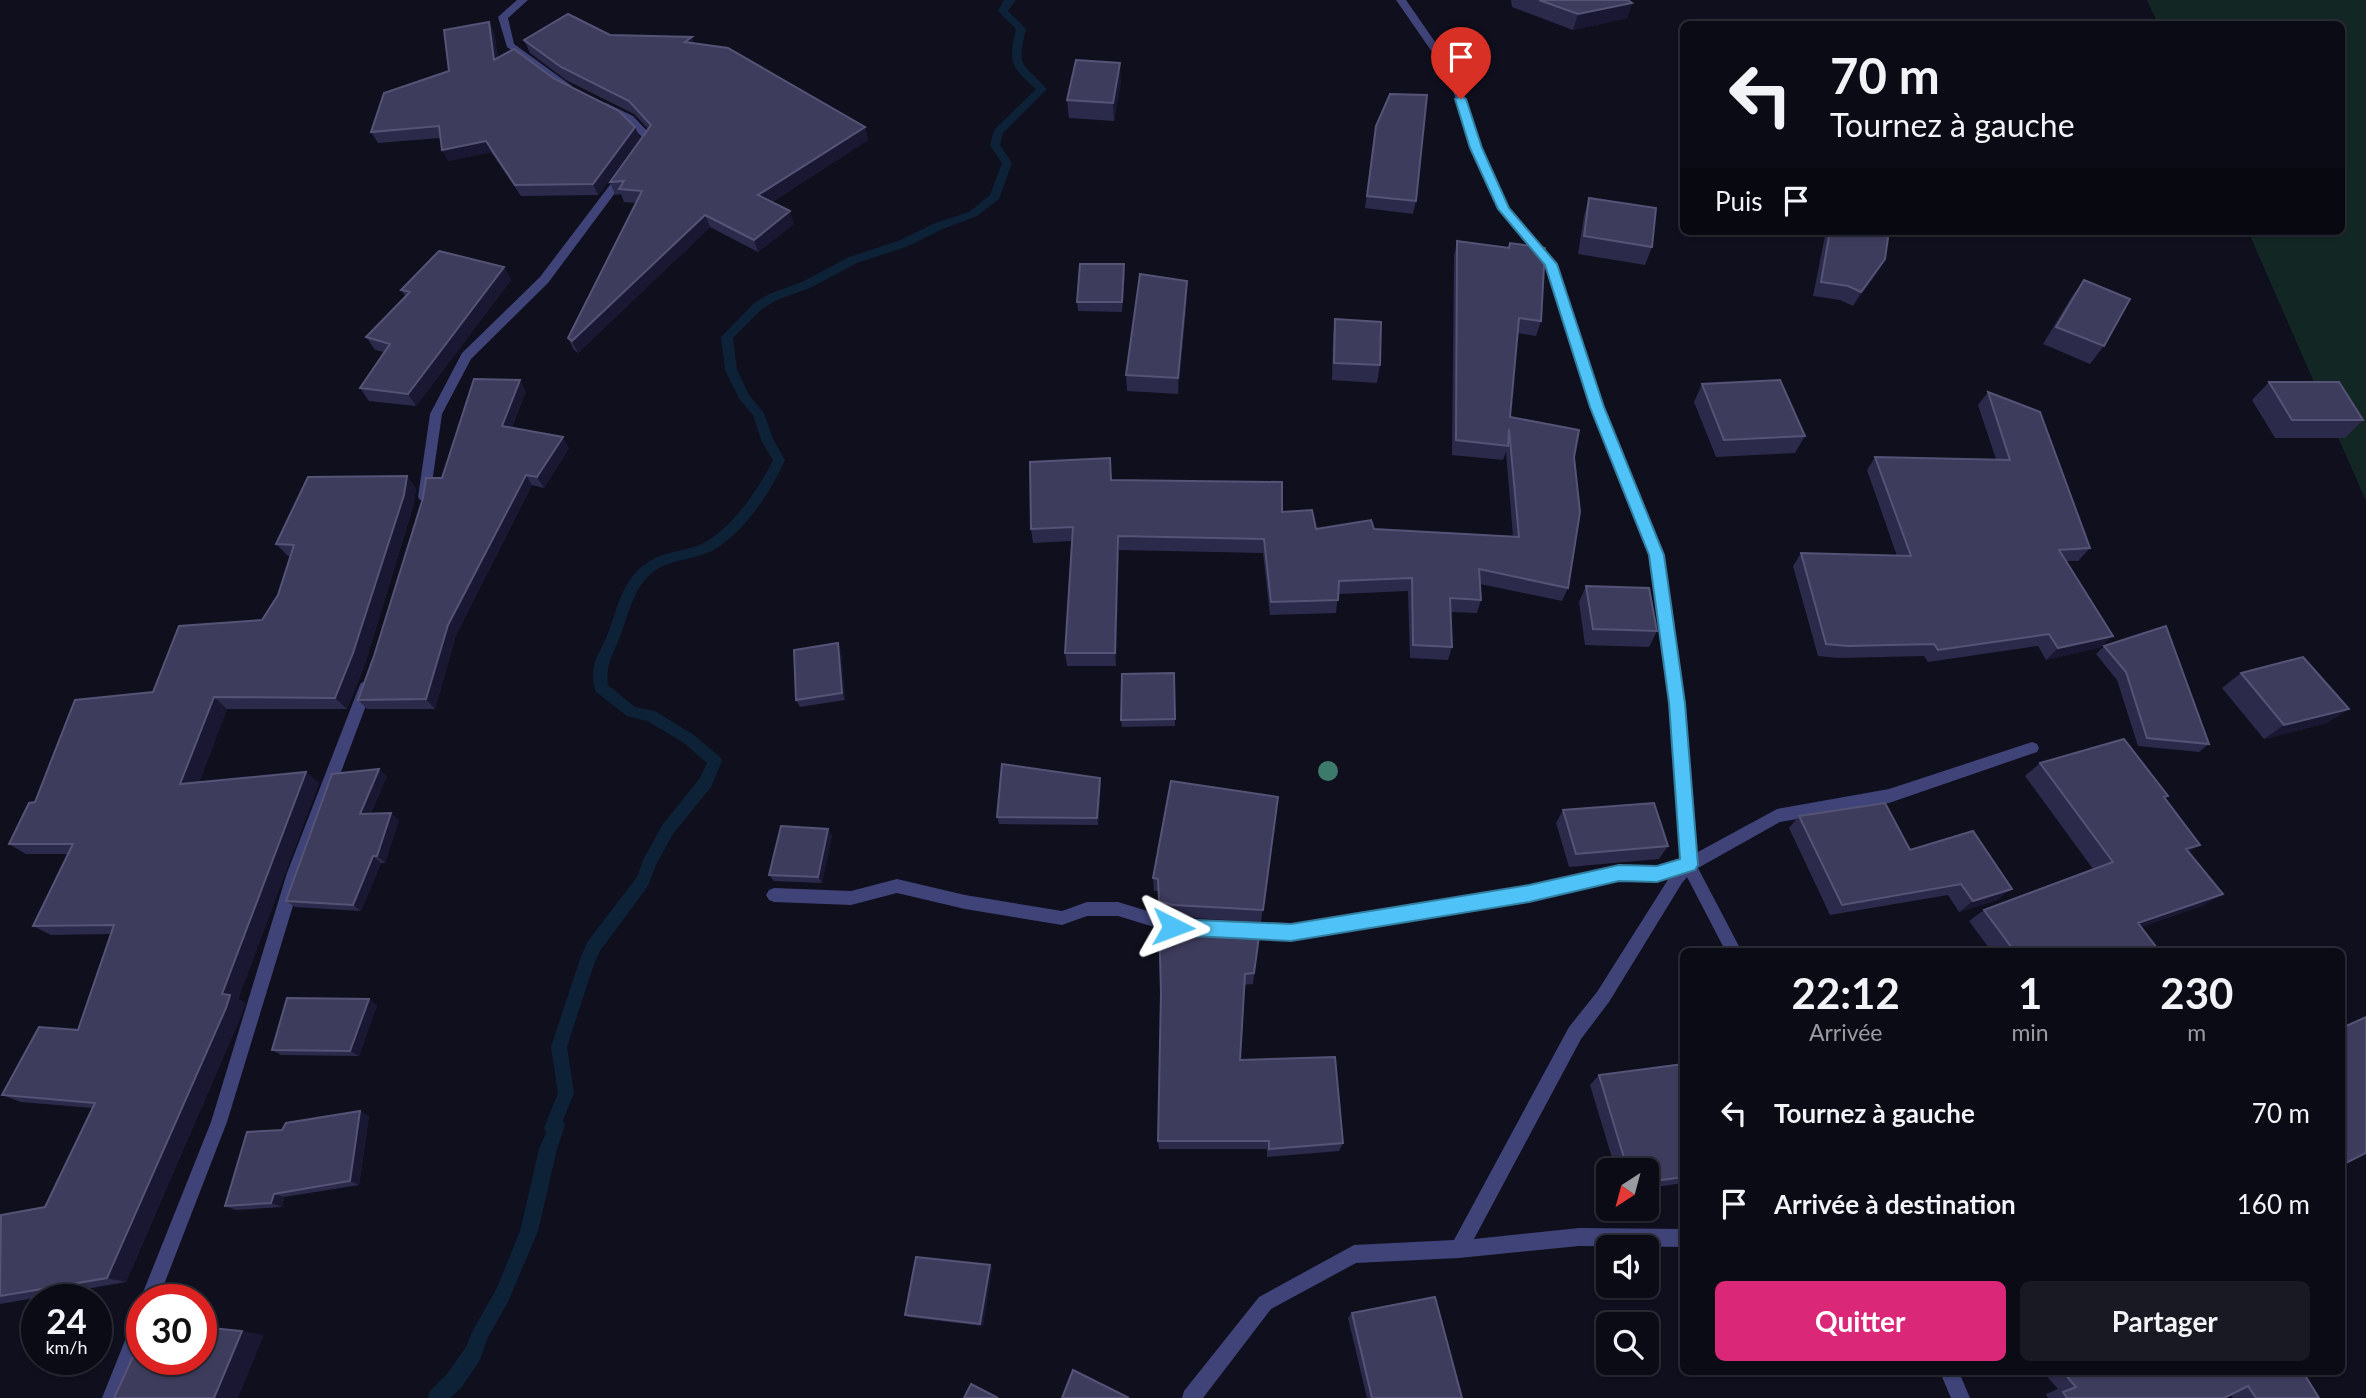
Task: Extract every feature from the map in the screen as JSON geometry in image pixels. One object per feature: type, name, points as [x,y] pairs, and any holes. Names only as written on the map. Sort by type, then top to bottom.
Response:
[{"type":"street","points":[[422,508],[436,414],[466,356],[544,280],[648,138],[629,118],[562,84],[510,46],[503,17],[523,0]]},
{"type":"street","points":[[1401,0],[1453,75],[1476,148],[1504,209],[1551,264],[1597,407],[1657,555],[1677,703],[1689,865],[1732,948]]},
{"type":"street","points":[[155,1284],[219,1122],[295,873],[369,678]]},
{"type":"street","points":[[1226,929],[1291,933],[1529,894],[1619,873],[1657,874],[1689,865],[1777,816],[1889,796],[2032,748]]},
{"type":"street","points":[[1459,1249],[1574,1033],[1604,997],[1677,878],[1689,865]]},
{"type":"street","points":[[774,895],[850,898],[897,886],[965,902],[1062,918],[1087,909],[1118,909],[1173,927],[1200,928]]},
{"type":"street","points":[[1191,1398],[1265,1303],[1354,1254],[1459,1249],[1578,1237],[1680,1238]]},
{"type":"street","points":[[111,1398],[126,1360]]},
{"type":"street","points":[[1950,1375],[1961,1398]]},
{"type":"green space","points":[[2147,0],[2366,0],[2366,501],[2250,235],[2345,235],[2345,21],[2157,21]]},
{"type":"building","points":[[1539,0],[1628,0],[1632,3],[1578,14]]},
{"type":"building","points":[[568,14],[610,35],[692,37],[685,42],[728,48],[865,127],[758,195],[790,211],[754,240],[705,215],[572,341],[568,338],[642,191],[619,189],[624,181],[610,182],[651,125],[629,101],[561,67],[524,40]]},
{"type":"building","points":[[489,22],[494,60],[514,49],[553,78],[619,111],[635,127],[593,184],[515,185],[486,141],[442,150],[439,126],[371,132],[384,93],[449,71],[444,30]]},
{"type":"building","points":[[1076,60],[1120,63],[1113,103],[1067,100]]},
{"type":"building","points":[[1390,94],[1427,95],[1416,201],[1367,196],[1376,126]]},
{"type":"building","points":[[1589,198],[1656,208],[1652,247],[1584,236]]},
{"type":"building","points":[[1829,235],[1888,235],[1885,259],[1861,292],[1848,286],[1821,282]]},
{"type":"building","points":[[1457,241],[1509,248],[1510,243],[1545,248],[1541,321],[1519,318],[1510,417],[1579,430],[1574,457],[1580,512],[1568,588],[1479,569],[1481,600],[1450,598],[1452,647],[1413,645],[1412,578],[1339,581],[1338,600],[1271,602],[1264,539],[1118,536],[1115,653],[1065,653],[1073,527],[1031,529],[1030,462],[1110,458],[1111,480],[1282,482],[1282,512],[1312,510],[1316,529],[1371,520],[1374,529],[1519,537],[1509,429],[1508,446],[1456,440]]},
{"type":"building","points":[[439,251],[504,267],[408,394],[360,388],[390,344],[366,337],[410,292],[401,290]]},
{"type":"building","points":[[1080,264],[1124,264],[1122,302],[1077,302]]},
{"type":"building","points":[[1140,274],[1187,281],[1178,378],[1126,375]]},
{"type":"building","points":[[2084,280],[2130,299],[2104,346],[2056,327]]},
{"type":"building","points":[[1335,319],[1381,322],[1380,365],[1334,363]]},
{"type":"building","points":[[474,379],[520,380],[502,426],[563,437],[537,477],[526,475],[448,625],[426,699],[358,700],[423,498],[426,478],[442,478]]},
{"type":"building","points":[[1780,380],[1805,436],[1724,440],[1702,384]]},
{"type":"building","points":[[2269,382],[2339,382],[2363,420],[2292,420]]},
{"type":"building","points":[[1988,392],[2040,412],[2090,548],[2059,550],[2113,636],[2058,648],[2049,634],[1938,650],[1934,644],[1826,644],[1801,553],[1911,556],[1875,457],[2010,460]]},
{"type":"building","points":[[407,476],[404,495],[353,653],[335,698],[214,697],[180,784],[306,772],[222,994],[230,995],[226,1008],[107,1278],[71,1284],[21,1284],[21,1292],[0,1296],[1,1215],[45,1207],[95,1103],[2,1095],[39,1027],[78,1030],[114,925],[33,926],[73,844],[9,844],[29,803],[35,802],[75,700],[153,692],[179,626],[262,620],[278,595],[294,545],[276,544],[308,477]]},
{"type":"building","points":[[1586,586],[1649,588],[1657,631],[1593,629]]},
{"type":"building","points":[[2166,626],[2209,744],[2147,738],[2126,672],[2104,646]]},
{"type":"building","points":[[838,643],[842,693],[796,700],[794,650]]},
{"type":"building","points":[[2303,657],[2349,709],[2284,725],[2241,673]]},
{"type":"building","points":[[1174,673],[1175,719],[1121,720],[1122,674]]},
{"type":"building","points":[[2124,739],[2168,796],[2164,797],[2200,845],[2186,849],[2223,894],[2138,923],[2157,948],[2012,948],[1984,910],[2113,862],[2040,763]]},
{"type":"building","points":[[1002,764],[1100,778],[1097,818],[997,817]]},
{"type":"building","points":[[379,769],[360,814],[391,813],[377,856],[373,856],[353,905],[286,901],[332,774]]},
{"type":"building","points":[[1171,781],[1278,797],[1263,910],[1173,905],[1159,901],[1158,879],[1153,878]]},
{"type":"building","points":[[1654,803],[1668,846],[1576,854],[1563,810]]},
{"type":"building","points":[[1885,803],[1910,850],[1973,831],[2012,889],[1973,901],[1961,884],[1842,905],[1799,816]]},
{"type":"building","points":[[781,826],[828,829],[818,877],[769,875]]},
{"type":"building","points":[[1159,920],[1173,925],[1260,929],[1254,973],[1245,974],[1240,1060],[1335,1057],[1343,1143],[1269,1149],[1269,1141],[1158,1141],[1161,993]]},
{"type":"building","points":[[287,998],[369,999],[350,1051],[272,1050]]},
{"type":"building","points":[[2366,1017],[2366,1153],[2345,1164],[2345,1027]]},
{"type":"building","points":[[1680,1065],[1680,1178],[1659,1180],[1659,1158],[1624,1158],[1599,1075]]},
{"type":"building","points":[[360,1111],[350,1181],[274,1194],[271,1203],[225,1206],[247,1132],[282,1130],[286,1123]]},
{"type":"building","points":[[916,1257],[990,1265],[980,1324],[905,1315]]},
{"type":"building","points":[[1435,1297],[1462,1398],[1372,1398],[1352,1313]]},
{"type":"building","points":[[217,1329],[242,1331],[214,1398],[114,1398],[126,1372],[126,1375],[217,1375]]},
{"type":"building","points":[[1073,1370],[1129,1398],[1062,1398]]},
{"type":"building","points":[[2066,1375],[2305,1375],[2319,1398],[2256,1398],[2248,1386],[2224,1398],[2067,1398],[2063,1392],[2076,1387]]},
{"type":"building","points":[[971,1384],[998,1398],[964,1398]]},
{"type":"waterway","points":[[437,1398],[454,1381],[473,1353],[480,1334],[502,1296],[529,1231],[548,1149],[557,1125],[552,1128],[566,1093],[559,1047],[586,964],[594,946],[643,881],[649,863],[668,829],[706,782],[715,761],[689,739],[650,715],[632,712],[601,688],[600,672],[627,597],[641,575],[654,564],[699,551],[721,537],[745,513],[779,460],[768,442],[758,413],[744,397],[731,370],[727,337],[758,306],[773,297],[806,285],[853,260],[902,244],[939,226],[973,214],[995,197],[1007,163],[995,145],[998,132],[1042,89],[1019,69],[1016,49],[1021,29],[1003,11],[1011,0]]},
{"type":"route","points":[[1173,927],[1291,933],[1529,894],[1619,873],[1657,874],[1689,865],[1677,703],[1657,555],[1597,407],[1551,264],[1504,209],[1476,148],[1461,99]]}]
